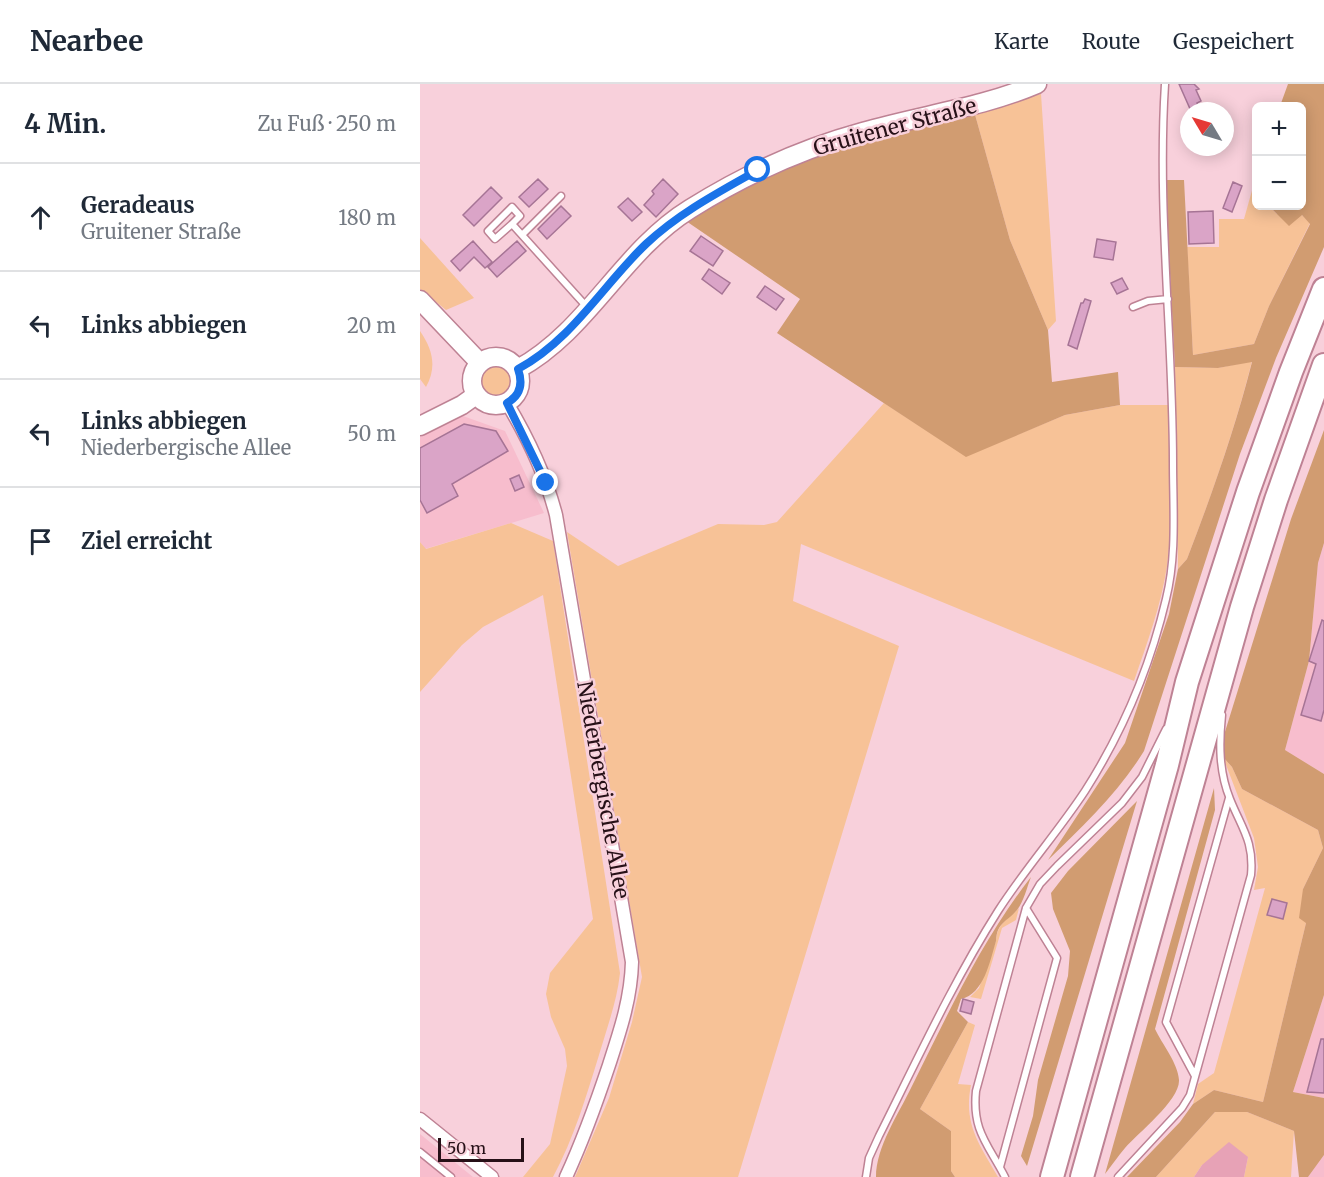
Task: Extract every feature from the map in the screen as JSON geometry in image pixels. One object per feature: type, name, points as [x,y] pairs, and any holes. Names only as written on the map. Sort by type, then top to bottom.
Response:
[{"type":"highway","points":[[1052,1177],[1188,682],[1248,492],[1291,372],[1324,289]]},
{"type":"highway","points":[[1082,1177],[1228,654],[1276,500],[1324,365]]},
{"type":"main road","name":"Gruitener Straße","points":[[518,369],[533,361],[547,349],[589,309],[646,244],[687,210],[758,170],[812,148],[863,132],[971,107],[1012,95],[1037,84]]},
{"type":"main road","points":[[420,300],[480,363]]},
{"type":"main road","points":[[492,357],[501,357],[510,361],[518,369],[521,381],[519,391],[513,400],[492,405],[483,402],[476,395],[472,386],[472,377],[480,363],[492,357]]},
{"type":"main road","points":[[420,426],[462,405],[476,395]]},
{"type":"street","name":"Niederbergische Allee","points":[[507,403],[546,483],[556,515],[632,962],[627,1011],[591,1119],[566,1177]]},
{"type":"street","points":[[420,1119],[492,1177]]},
{"type":"lane","points":[[866,1177],[869,1158],[879,1136],[972,954],[1000,908],[1091,781],[1119,729],[1142,677],[1167,598],[1172,560],[1173,401],[1163,171],[1165,84]]},
{"type":"lane","points":[[522,235],[561,196]]},
{"type":"lane","points":[[513,207],[520,216],[512,224],[495,239],[488,231],[513,207]]},
{"type":"lane","points":[[512,224],[589,309]]},
{"type":"lane","points":[[1133,307],[1148,301],[1168,299]]},
{"type":"lane","points":[[1118,1177],[1182,1108],[1190,1095],[1251,875],[1252,858],[1249,842],[1229,797],[1221,765],[1219,743],[1228,654]]},
{"type":"lane","points":[[1005,1177],[977,1126],[974,1109],[976,1091],[1026,908],[1040,884],[1122,803],[1142,777],[1188,682]]},
{"type":"lane","points":[[1196,1076],[1166,1022],[1229,797]]},
{"type":"lane","points":[[1000,1167],[1057,958],[1026,908]]},
{"type":"lane","points":[[420,1152],[451,1177]]},
{"type":"shaded area","points":[[1288,84],[1324,84],[1324,247],[1276,358],[1240,454],[1144,751],[1112,795],[1048,860],[1125,743],[1169,614],[1178,569],[1187,559],[1214,486],[1252,362],[1218,368],[1175,367],[1165,180],[1184,180],[1193,355],[1254,344],[1269,306],[1310,224],[1302,215],[1289,226],[1273,210],[1306,210],[1306,102],[1281,102]]},
{"type":"shaded area","points":[[1041,94],[1056,321],[1048,330],[1010,240],[974,111]]},
{"type":"shaded area","points":[[974,111],[1010,240],[1048,330],[1052,382],[1118,372],[1120,405],[1065,415],[966,457],[777,333],[800,299],[686,221],[767,171],[831,145]]},
{"type":"shaded area","points":[[1252,191],[1252,210],[1273,210],[1277,214],[1302,215],[1310,223],[1269,306],[1254,344],[1193,355],[1187,247],[1219,247],[1219,219],[1244,219]]},
{"type":"shaded area","points":[[420,238],[474,298],[446,310],[420,289]]},
{"type":"shaded area","points":[[420,331],[431,352],[432,359],[432,372],[426,387],[420,379]]},
{"type":"shaded area","points":[[1252,361],[1214,486],[1187,559],[1178,569],[1175,367],[1218,368]]},
{"type":"shaded area","points":[[496,366],[507,371],[512,382],[507,393],[496,398],[485,393],[480,382],[485,371]]},
{"type":"shaded area","points":[[884,403],[966,456],[1065,415],[1120,405],[1170,405],[1171,506],[1167,566],[1149,638],[1134,681],[801,544],[793,601],[899,646],[738,1177],[575,1177],[609,1098],[632,1022],[642,977],[567,532],[618,566],[718,524],[764,525],[777,522]]},
{"type":"shaded area","points":[[463,416],[505,431],[544,513],[425,549],[420,542],[420,437]]},
{"type":"shaded area","points":[[1324,430],[1324,543],[1318,563],[1309,661],[1285,750],[1324,774],[1324,995],[1293,1092],[1324,1098],[1324,1155],[1308,1177],[1299,1177],[1294,1131],[1247,1112],[1215,1112],[1156,1177],[1127,1177],[1180,1122],[1193,1104],[1214,1090],[1263,1102],[1306,923],[1299,918],[1303,889],[1323,848],[1318,830],[1242,789],[1232,767],[1223,757],[1224,735],[1291,519]]},
{"type":"shaded area","points":[[511,523],[553,541],[620,973],[617,994],[584,1102],[553,1177],[523,1177],[550,1144],[567,1066],[565,1049],[551,1017],[546,994],[550,973],[593,919],[543,595],[483,627],[462,645],[420,692],[420,542],[426,549]]},
{"type":"shaded area","points":[[1324,543],[1324,774],[1285,750],[1309,661],[1318,563]]},
{"type":"shaded area","points":[[1223,757],[1232,767],[1242,789],[1318,830],[1323,848],[1303,889],[1306,923],[1263,1102],[1214,1090],[1193,1104],[1198,1084],[1214,1073],[1265,888],[1254,890],[1258,867],[1254,838]]},
{"type":"shaded area","points":[[1214,788],[1215,810],[1155,1029],[1176,1067],[1178,1088],[1166,1106],[1125,1148],[1105,1174]]},
{"type":"shaded area","points":[[1137,801],[1027,1166],[1021,1156],[1033,1116],[1038,1080],[1068,976],[1070,951],[1053,909],[1051,893],[1068,871]]},
{"type":"shaded area","points":[[1031,877],[1019,906],[998,930],[981,984],[969,996],[961,999],[957,1011],[968,1022],[920,1109],[951,1131],[951,1171],[955,1177],[876,1177],[880,1154],[889,1131],[952,1006],[996,927]]},
{"type":"shaded area","points":[[1019,908],[1016,920],[1002,928],[981,999],[970,997],[979,988],[998,930]]},
{"type":"shaded area","points":[[1324,995],[1324,1098],[1293,1092]]},
{"type":"shaded area","points":[[968,1022],[975,1025],[958,1084],[971,1085],[969,1112],[971,1123],[979,1144],[998,1177],[955,1177],[951,1171],[951,1131],[920,1109]]},
{"type":"shaded area","points":[[1215,1112],[1247,1112],[1294,1131],[1291,1177],[1244,1177],[1248,1157],[1202,1165],[1194,1177],[1156,1177]]},
{"type":"shaded area","points":[[420,1134],[473,1177],[420,1177]]},
{"type":"shaded area","points":[[1229,1142],[1248,1157],[1244,1177],[1194,1177],[1202,1165]]},
{"type":"shaded area","points":[[1324,1155],[1324,1177],[1308,1177]]},
{"type":"building","points":[[1179,84],[1194,84],[1199,89],[1196,90],[1201,101],[1187,102]]},
{"type":"building","points":[[538,179],[548,189],[529,207],[519,197]]},
{"type":"building","points":[[663,179],[678,194],[656,217],[644,205],[654,194],[652,191]]},
{"type":"building","points":[[1233,182],[1242,186],[1232,212],[1223,208]]},
{"type":"building","points":[[491,187],[502,198],[474,226],[463,215]]},
{"type":"building","points":[[628,198],[642,212],[632,221],[618,207]]},
{"type":"building","points":[[561,206],[571,216],[547,239],[538,229]]},
{"type":"building","points":[[1213,211],[1214,243],[1189,244],[1188,212]]},
{"type":"building","points":[[701,236],[723,251],[713,266],[690,251]]},
{"type":"building","points":[[1097,239],[1116,242],[1113,260],[1094,257]]},
{"type":"building","points":[[473,241],[492,262],[485,268],[474,257],[460,271],[451,261]]},
{"type":"building","points":[[517,241],[526,251],[497,277],[488,267]]},
{"type":"building","points":[[709,269],[730,283],[722,294],[702,279]]},
{"type":"building","points":[[1122,278],[1128,289],[1117,294],[1111,283]]},
{"type":"building","points":[[765,286],[784,299],[776,310],[757,297]]},
{"type":"building","points":[[1085,299],[1091,301],[1077,349],[1068,345],[1081,303]]},
{"type":"building","points":[[464,424],[496,431],[508,451],[452,484],[458,496],[427,513],[420,500],[420,448]]},
{"type":"building","points":[[519,475],[524,487],[515,491],[510,479]]},
{"type":"building","points":[[1322,620],[1324,621],[1324,710],[1321,721],[1301,715],[1316,664],[1309,661]]},
{"type":"building","points":[[1272,899],[1287,903],[1283,919],[1267,915]]},
{"type":"building","points":[[963,999],[974,1002],[971,1014],[960,1011]]},
{"type":"building","points":[[1321,1039],[1324,1039],[1324,1093],[1307,1092]]},
{"type":"route","points":[[546,483],[507,403],[513,400],[519,391],[521,381],[518,369],[533,361],[547,349],[589,309],[646,244],[687,210],[758,170]]}]
